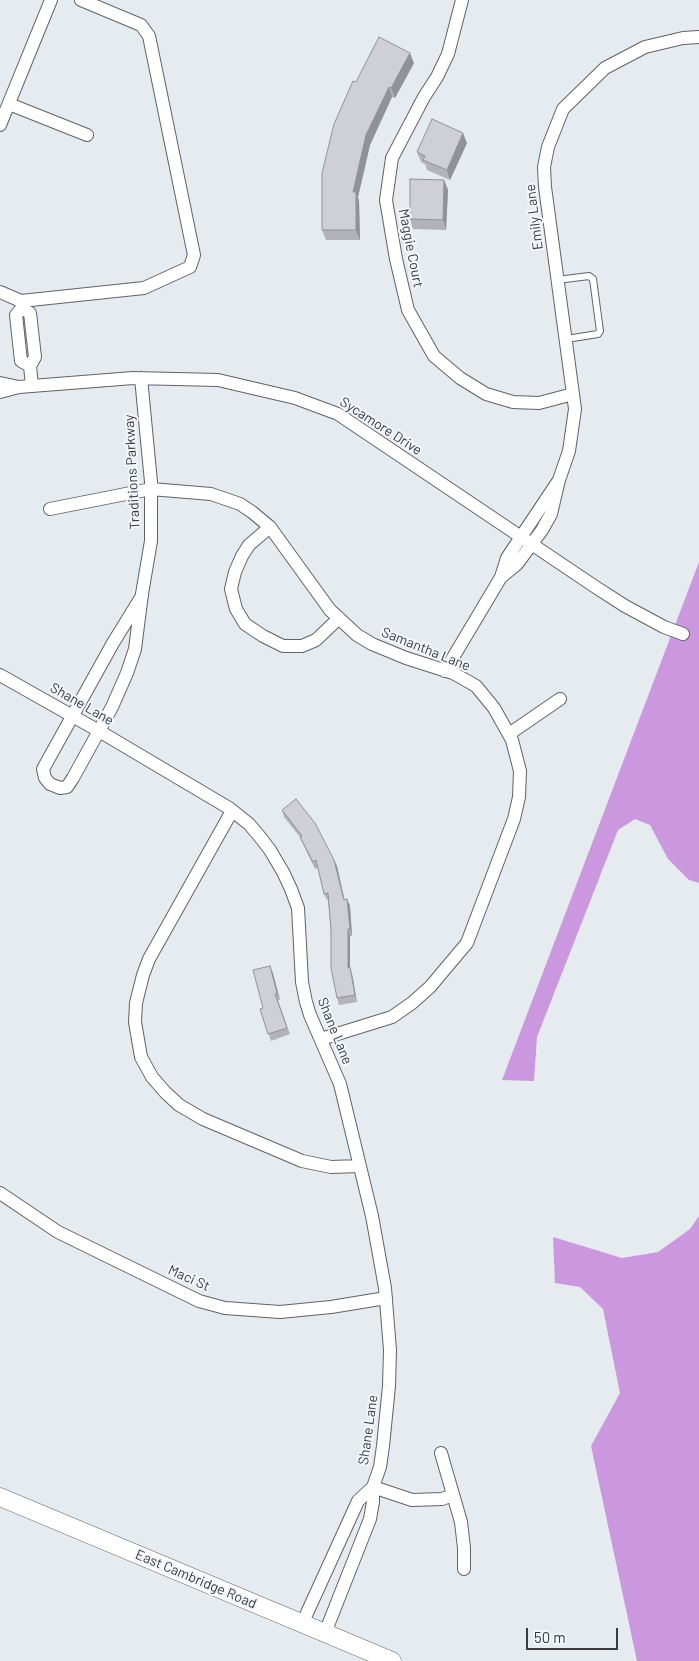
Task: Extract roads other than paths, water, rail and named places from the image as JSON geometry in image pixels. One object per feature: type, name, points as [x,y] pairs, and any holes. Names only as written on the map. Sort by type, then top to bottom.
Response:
[{"type":"street","points":[[0,126],[52,0]]},
{"type":"street","points":[[0,292],[21,304],[144,288],[190,267],[194,256],[149,36],[141,25],[81,0]]},
{"type":"street","name":"Maggie Court","points":[[462,0],[448,54],[392,158],[386,200],[396,259],[408,310],[434,356],[460,378],[486,394],[513,402],[539,403],[573,394]]},
{"type":"street","name":"Emily Lane","points":[[501,577],[517,564],[551,514],[559,480],[570,451],[575,409],[545,187],[544,166],[548,147],[563,109],[605,68],[645,47],[683,38],[699,37]]},
{"type":"street","points":[[9,104],[87,135]]},
{"type":"street","points":[[21,304],[16,315],[21,361],[30,366],[32,386]]},
{"type":"street","name":"Sycamore Drive","points":[[0,392],[19,387],[141,378],[218,380],[295,398],[338,414],[624,606],[683,634]]},
{"type":"street","name":"Traditions Parkway","points":[[141,378],[151,489],[151,541],[142,594],[136,649],[128,673],[112,707],[67,787],[60,788],[50,784],[45,778],[44,769],[113,642],[142,594]]},
{"type":"street","name":"Sycamore Drive","points":[[0,382],[19,387]]},
{"type":"street","name":"Emily Lane","points":[[501,577],[507,558],[559,480]]},
{"type":"street","name":"Samantha Lane","points":[[50,509],[151,489],[211,494],[240,504],[270,527],[330,610],[357,635],[372,644],[445,671],[476,686],[494,708],[509,734],[520,771],[519,797],[514,819],[467,943],[430,987],[392,1017],[321,1040]]},
{"type":"street","points":[[270,527],[249,544],[235,572],[232,589],[236,609],[245,624],[262,636],[283,646],[302,646],[316,640],[339,618]]},
{"type":"street","points":[[445,671],[501,577]]},
{"type":"street","name":"Shane Lane","points":[[0,676],[99,731],[200,790],[232,811],[249,824],[270,850],[291,889],[298,908],[302,982],[306,1002],[340,1084],[383,1273],[390,1350],[389,1386],[380,1467],[373,1487]]},
{"type":"street","points":[[509,734],[560,699]]},
{"type":"street","points":[[232,811],[149,960],[143,975],[136,1003],[134,1022],[141,1057],[152,1077],[165,1092],[179,1105],[203,1119],[302,1161],[331,1167],[360,1166]]},
{"type":"street","name":"Maci St","points":[[0,1193],[58,1232],[200,1301],[225,1308],[280,1312],[331,1307],[386,1298]]},
{"type":"street","points":[[441,1453],[459,1512],[464,1569]]},
{"type":"street","points":[[373,1487],[412,1500],[442,1499],[453,1494]]},
{"type":"street","points":[[302,1624],[358,1501],[373,1487]]},
{"type":"street","points":[[325,1633],[370,1519],[373,1487]]},
{"type":"street","name":"East Cambridge Road","points":[[0,1497],[392,1661]]},
{"type":"lane","points":[[558,280],[589,276],[593,279],[600,332],[598,334],[566,339]]}]
